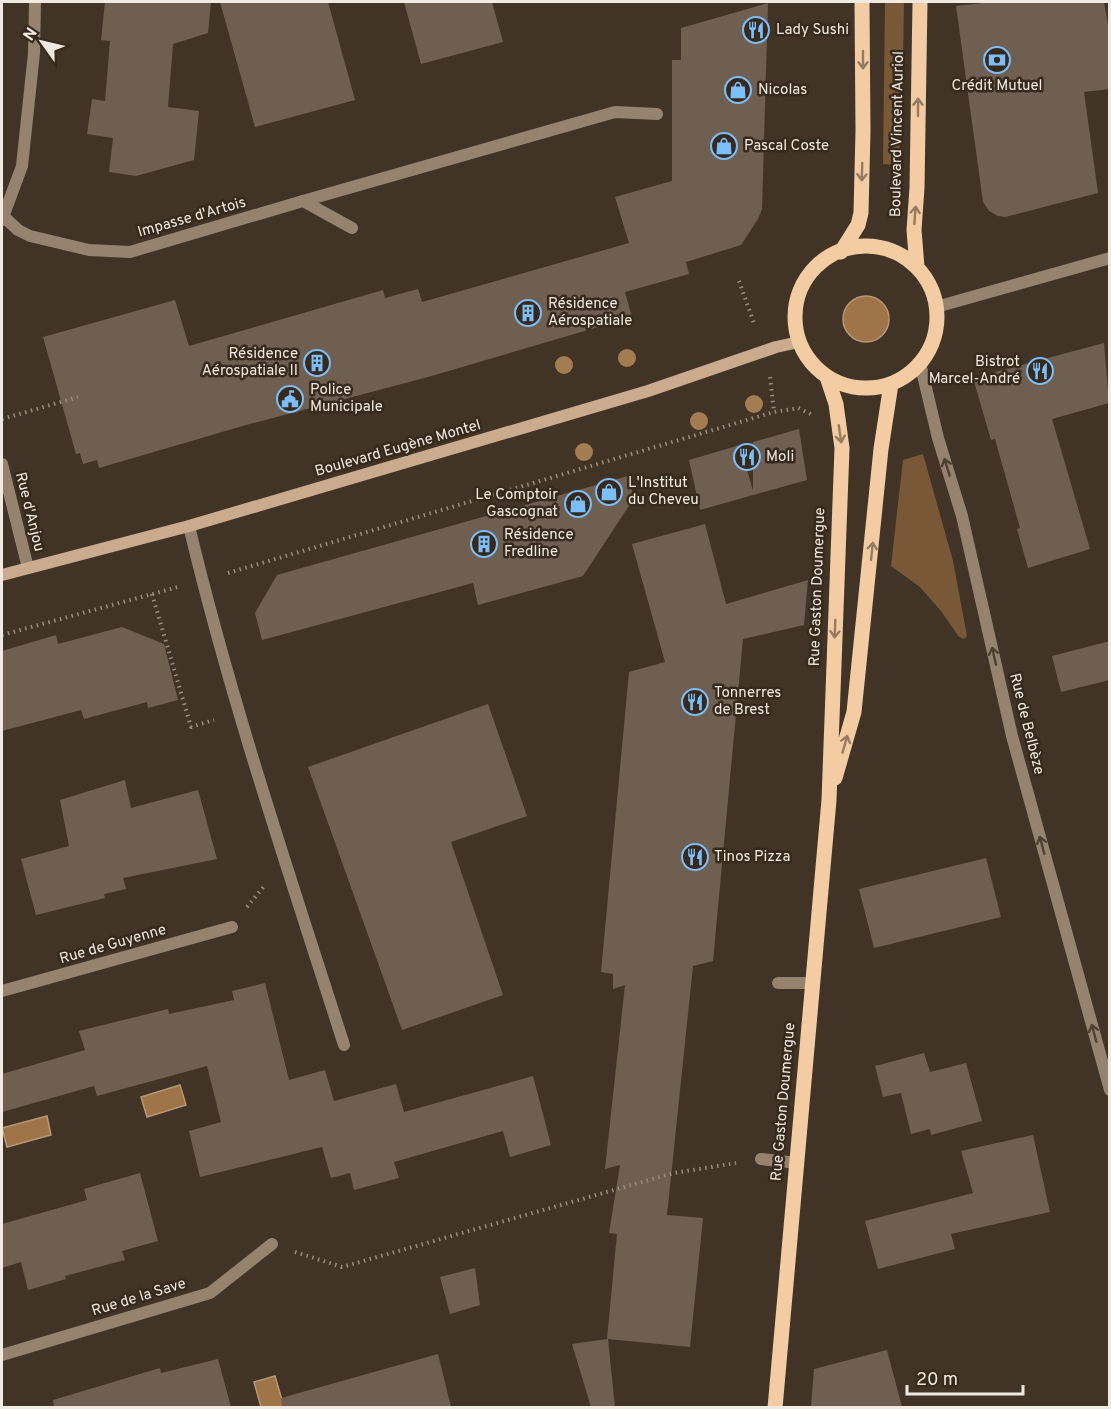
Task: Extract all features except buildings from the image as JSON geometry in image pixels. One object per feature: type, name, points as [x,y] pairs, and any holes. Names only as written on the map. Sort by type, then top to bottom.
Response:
[{"type":"main road","points":[[841,252],[858,225],[861,213],[862,2]]},
{"type":"main road","name":"Boulevard Vincent Auriol","points":[[917,267],[914,230],[917,188],[920,2]]},
{"type":"main road","points":[[861,246],[882,246],[901,254],[917,267],[932,291],[937,321],[929,350],[907,376],[891,384],[869,389],[847,386],[827,377],[810,362],[799,342],[795,321],[798,299],[807,279],[822,262],[841,252],[861,246]]},
{"type":"main road","name":"Boulevard Eugène Montel","points":[[2,575],[189,526],[648,391],[776,347],[799,342]]},
{"type":"main road","name":"Rue Gaston Doumergue","points":[[775,1407],[829,800],[842,448],[836,404],[827,377]]},
{"type":"main road","name":"Rue Gaston Doumergue","points":[[829,800],[854,712],[881,449],[891,384]]},
{"type":"street","points":[[2,218],[22,166],[34,54],[35,2]]},
{"type":"street","name":"Impasse d'Artois","points":[[2,218],[30,236],[89,250],[130,252],[615,112],[657,114]]},
{"type":"street","points":[[303,201],[352,228]]},
{"type":"street","points":[[936,307],[1110,258]]},
{"type":"street","name":"Rue de Belbèze","points":[[920,363],[938,438],[962,516],[1012,736],[1110,1090]]},
{"type":"street","name":"Rue d'Anjou","points":[[2,464],[28,568]]},
{"type":"street","points":[[189,526],[202,580],[264,796],[344,1045]]},
{"type":"street","name":"Rue de Guyenne","points":[[2,991],[232,927]]},
{"type":"street","points":[[778,983],[813,983]]},
{"type":"street","points":[[761,1159],[797,1163]]},
{"type":"street","name":"Rue de la Save","points":[[2,1355],[210,1293],[272,1244]]},
{"type":"path","points":[[739,281],[749,308]]},
{"type":"path","points":[[763,352],[770,375],[774,412]]},
{"type":"path","points":[[2,418],[78,397]]},
{"type":"path","points":[[2,635],[202,580],[774,412],[798,408],[812,414]]},
{"type":"path","points":[[152,594],[191,727],[220,719]]},
{"type":"path","points":[[232,927],[266,882]]},
{"type":"path","points":[[272,1244],[342,1267],[674,1173],[761,1159]]},
{"type":"shaded area","points":[[885,2],[904,2],[902,118],[898,165],[883,164]]},
{"type":"shaded area","points":[[871,296],[883,302],[888,310],[888,328],[883,336],[875,341],[861,342],[849,336],[844,328],[843,314],[849,302],[857,297]]},
{"type":"shaded area","points":[[923,454],[953,561],[967,636],[964,639],[959,637],[920,587],[891,566],[903,460]]},
{"type":"shaded area","points":[[180,1085],[186,1105],[147,1117],[141,1097]]},
{"type":"shaded area","points":[[47,1116],[51,1135],[7,1147],[2,1128]]},
{"type":"shaded area","points":[[275,1376],[284,1407],[261,1407],[254,1382]]},
{"type":"place","name":"Lady Sushi","points":[[756,30]]},
{"type":"place","name":"Crédit Mutuel","points":[[997,60]]},
{"type":"place","name":"Nicolas","points":[[738,90]]},
{"type":"place","name":"Pascal Coste","points":[[724,146]]},
{"type":"place","name":"Résidence Aérospatiale","points":[[528,313]]},
{"type":"place","name":"Résidence Aérospatiale II","points":[[317,363]]},
{"type":"place","name":"Bistrot Marcel-André","points":[[1040,371]]},
{"type":"place","name":"Police Municipale","points":[[290,399]]},
{"type":"place","name":"Moli","points":[[747,457]]},
{"type":"place","name":"L'Institut du Cheveu","points":[[609,492]]},
{"type":"place","name":"Le Comptoir Gascognat","points":[[578,504]]},
{"type":"place","name":"Résidence Fredline","points":[[484,544]]},
{"type":"place","name":"Tonnerres de Brest","points":[[695,702]]},
{"type":"place","name":"Tinos Pizza","points":[[695,857]]}]
